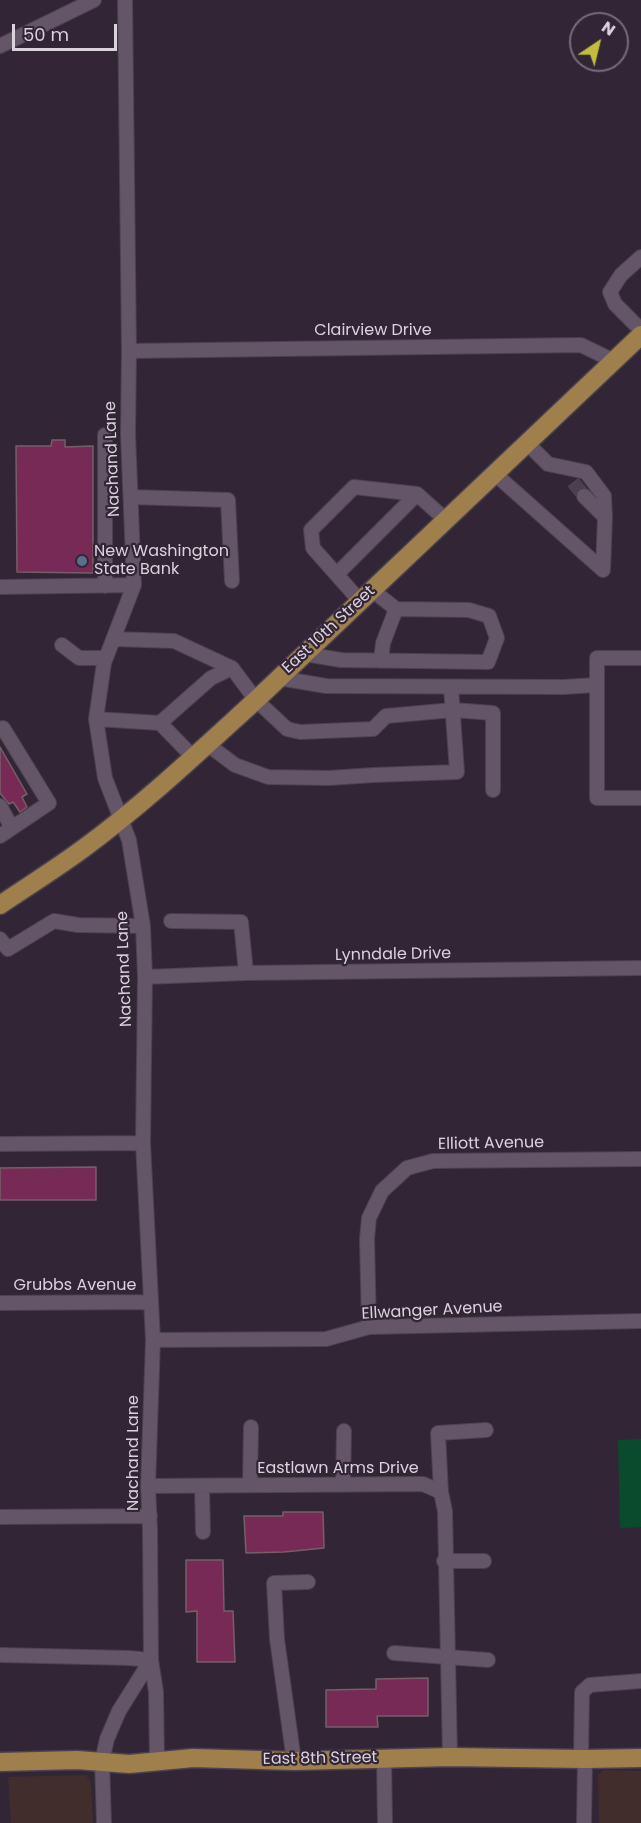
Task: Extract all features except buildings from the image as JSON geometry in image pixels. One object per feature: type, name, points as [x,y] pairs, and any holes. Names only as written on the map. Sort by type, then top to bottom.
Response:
[{"type":"main road","name":"East 10th Street","points":[[0,905],[84,849],[193,757],[641,335]]},
{"type":"main road","name":"East 8th Street","points":[[0,1762],[102,1761],[129,1764],[193,1758],[294,1761],[450,1757],[641,1758]]},
{"type":"street","points":[[0,45],[93,0]]},
{"type":"street","name":"Nachand Lane","points":[[125,0],[128,434],[134,585],[104,663],[96,719],[105,778],[129,840],[143,926],[145,977],[143,1143],[153,1340],[148,1486],[151,1660],[156,1692],[157,1761]]},
{"type":"street","points":[[641,257],[621,275],[610,292],[615,304],[641,330]]},
{"type":"street","name":"Clairview Drive","points":[[129,351],[581,345],[614,361]]},
{"type":"street","points":[[105,435],[105,586]]},
{"type":"street","points":[[495,474],[603,570],[604,496],[586,472],[548,464],[527,443]]},
{"type":"street","points":[[560,467],[573,482]]},
{"type":"street","points":[[304,654],[341,660],[489,662],[497,638],[489,616],[469,610],[396,609],[366,596],[337,574],[313,548],[311,530],[354,487],[417,494],[446,520]]},
{"type":"street","points":[[337,574],[417,494]]},
{"type":"street","points":[[584,496],[605,517]]},
{"type":"street","points":[[130,498],[228,500],[232,581]]},
{"type":"street","points":[[0,587],[134,585]]},
{"type":"street","points":[[381,661],[383,643],[396,609]]},
{"type":"street","points":[[114,639],[174,641],[232,668],[256,700],[287,729],[300,732],[373,729],[386,716],[453,710],[492,713],[493,790]]},
{"type":"street","points":[[62,645],[79,658],[100,658],[104,663]]},
{"type":"street","points":[[641,658],[597,658],[596,685],[597,798],[641,798]]},
{"type":"street","points":[[160,723],[211,678],[232,668]]},
{"type":"street","points":[[279,678],[326,686],[564,687],[596,685]]},
{"type":"street","points":[[207,744],[235,765],[268,777],[329,778],[374,774],[457,772],[451,687]]},
{"type":"street","points":[[96,719],[160,723],[193,757]]},
{"type":"street","points":[[0,836],[49,803],[3,728]]},
{"type":"street","points":[[0,743],[43,807]]},
{"type":"street","points":[[0,806],[12,828]]},
{"type":"street","points":[[0,939],[8,949],[54,921],[78,925],[143,926]]},
{"type":"street","points":[[171,921],[241,922],[246,973]]},
{"type":"street","name":"Lynndale Drive","points":[[145,977],[246,973],[641,969]]},
{"type":"street","points":[[0,1144],[143,1143]]},
{"type":"street","name":"Elliott Avenue","points":[[369,1327],[367,1239],[369,1218],[382,1191],[407,1168],[433,1161],[641,1159]]},
{"type":"street","name":"Grubbs Avenue","points":[[0,1303],[151,1302]]},
{"type":"street","name":"Ellwanger Avenue","points":[[153,1340],[326,1339],[369,1327],[641,1321]]},
{"type":"street","points":[[250,1485],[251,1427]]},
{"type":"street","points":[[450,1757],[444,1561],[445,1511],[441,1492],[438,1433],[486,1430]]},
{"type":"street","points":[[343,1485],[344,1431]]},
{"type":"street","name":"Eastlawn Arms Drive","points":[[148,1486],[423,1484],[441,1492]]},
{"type":"street","points":[[202,1486],[203,1532]]},
{"type":"street","points":[[0,1517],[150,1516]]},
{"type":"street","points":[[444,1561],[484,1561]]},
{"type":"street","points":[[294,1761],[277,1639],[273,1583],[308,1582]]},
{"type":"street","points":[[394,1653],[488,1660]]},
{"type":"street","points":[[0,1655],[151,1660],[111,1728],[102,1761],[104,1823]]},
{"type":"street","points":[[584,1823],[582,1692],[590,1685],[641,1681]]},
{"type":"street","points":[[384,1759],[385,1823]]},
{"type":"shaded area","points":[[604,1770],[641,1771],[641,1823],[599,1823],[598,1775]]},
{"type":"shaded area","points":[[86,1775],[91,1784],[93,1823],[11,1823],[8,1777]]},
{"type":"green space","points":[[641,1439],[641,1527],[620,1528],[618,1440]]},
{"type":"tunnel","points":[[573,482],[584,496]]},
{"type":"place","name":"New Washington State Bank","points":[[82,561]]}]
